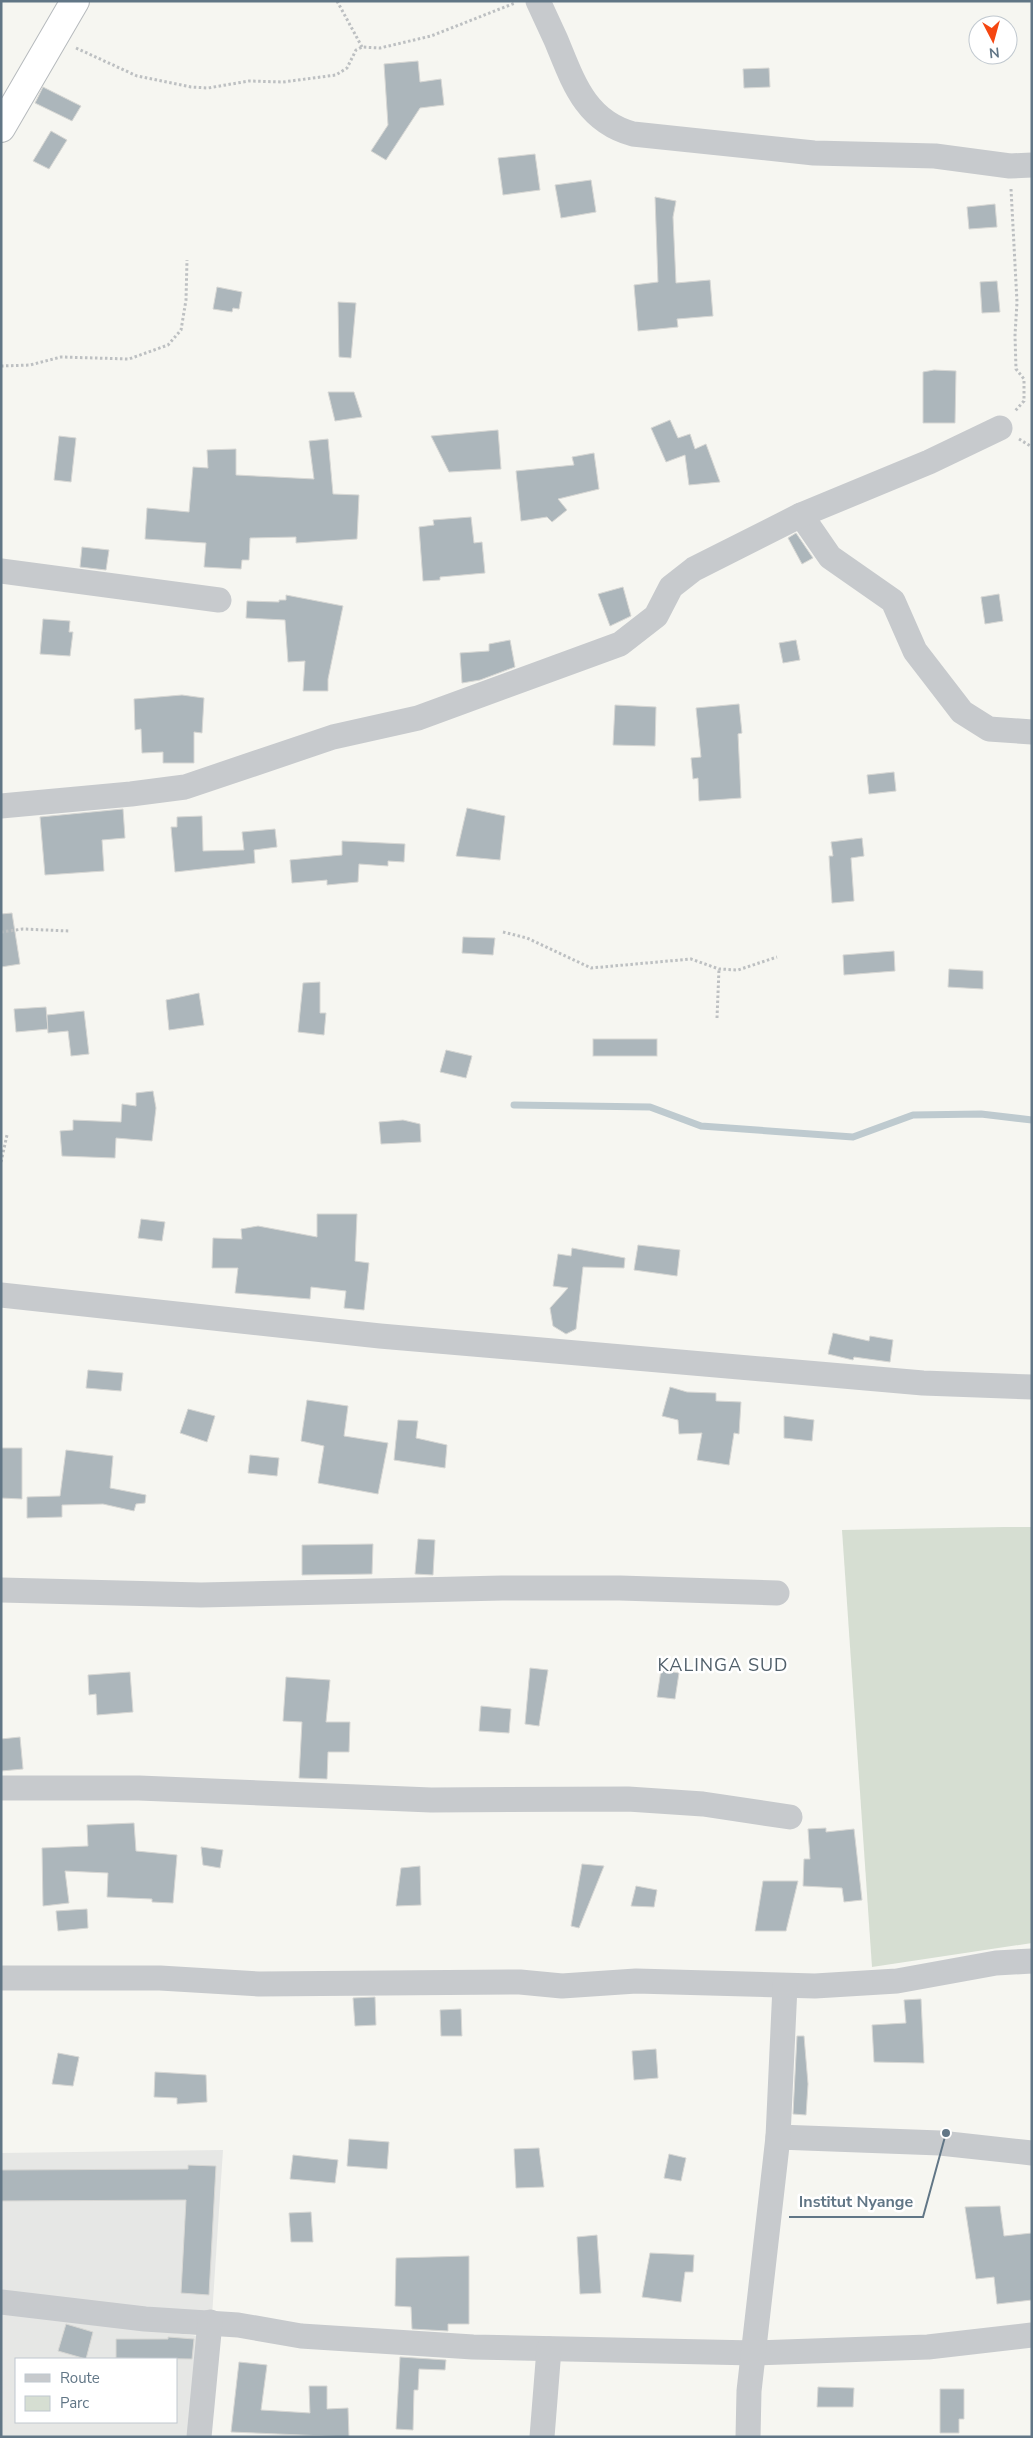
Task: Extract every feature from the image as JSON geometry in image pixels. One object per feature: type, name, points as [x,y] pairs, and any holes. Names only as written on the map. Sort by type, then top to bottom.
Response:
[{"type":"highway","points":[[1,128],[75,1]]},
{"type":"street","points":[[538,1],[574,84],[594,113],[616,130],[633,134],[814,153],[935,156],[1021,165]]},
{"type":"street","points":[[1,806],[185,787],[333,736],[418,718],[620,644],[656,616],[671,587],[694,569],[801,515],[929,462],[1000,428]]},
{"type":"street","points":[[801,515],[830,557],[893,601],[915,651],[962,712],[989,729],[1032,732]]},
{"type":"street","points":[[1,570],[219,600]]},
{"type":"street","points":[[1,1295],[380,1336],[923,1383],[1032,1387]]},
{"type":"street","points":[[1,1590],[201,1595],[502,1588],[620,1588],[776,1593]]},
{"type":"street","points":[[1,1788],[148,1788],[431,1800],[628,1798],[703,1804],[790,1817]]},
{"type":"street","points":[[1,1978],[160,1978],[259,1984],[513,1982],[562,1986],[667,1981],[785,1986],[897,1981],[996,1962],[1032,1961]]},
{"type":"street","points":[[748,2437],[749,2391],[755,2353],[778,2137],[785,1986]]},
{"type":"street","points":[[778,2137],[940,2143],[1032,2153]]},
{"type":"street","points":[[1,2302],[145,2319],[238,2325],[301,2336],[472,2347],[755,2353],[928,2347],[1032,2335]]},
{"type":"street","points":[[200,2437],[210,2322]]},
{"type":"street","points":[[542,2437],[549,2349]]},
{"type":"path","points":[[338,1],[362,47]]},
{"type":"path","points":[[53,38],[137,76],[191,87],[208,88],[249,81],[282,82],[336,75],[347,68],[356,50],[362,47],[380,48],[431,36],[520,1]]},
{"type":"path","points":[[1000,428],[1024,401],[1024,379],[1016,369],[1015,335],[1021,165]]},
{"type":"path","points":[[1,366],[30,365],[61,357],[129,359],[168,345],[181,330],[186,300],[187,260]]},
{"type":"path","points":[[1,932],[23,929],[69,931]]},
{"type":"path","points":[[503,932],[527,938],[591,968],[691,959],[719,969],[738,970],[777,957]]},
{"type":"path","points":[[717,1018],[719,969]]},
{"type":"path","points":[[1,1162],[7,1135]]},
{"type":"shaded area","points":[[223,2150],[212,2316],[1,2296],[1,2153]]},
{"type":"shaded area","points":[[1,2312],[199,2336],[194,2437],[1,2437]]},
{"type":"green space","points":[[1032,1527],[1032,1943],[872,1967],[842,1530]]},
{"type":"building","points":[[418,61],[420,82],[441,79],[444,105],[420,108],[386,160],[371,151],[388,125],[384,64]]},
{"type":"building","points":[[769,68],[770,87],[744,88],[743,69]]},
{"type":"building","points":[[43,87],[81,106],[72,121],[35,103]]},
{"type":"building","points":[[51,131],[67,140],[49,169],[33,161]]},
{"type":"building","points":[[535,154],[540,190],[503,195],[498,158]]},
{"type":"building","points":[[591,180],[596,212],[561,218],[555,185]]},
{"type":"building","points":[[655,197],[676,201],[673,217],[676,283],[710,280],[713,316],[677,319],[678,327],[638,331],[634,285],[658,282]]},
{"type":"building","points":[[995,204],[997,227],[969,229],[967,207]]},
{"type":"building","points":[[997,281],[1000,312],[982,313],[980,282]]},
{"type":"building","points":[[217,287],[242,292],[239,309],[233,308],[232,312],[213,309]]},
{"type":"building","points":[[338,302],[356,303],[351,358],[339,357]]},
{"type":"building","points":[[934,370],[956,371],[955,423],[923,423],[923,372]]},
{"type":"building","points":[[328,392],[354,392],[362,417],[335,421]]},
{"type":"building","points":[[670,420],[678,438],[690,434],[695,449],[706,444],[720,482],[689,485],[685,455],[666,462],[651,428]]},
{"type":"building","points":[[498,430],[501,469],[449,472],[431,436]]},
{"type":"building","points":[[59,436],[76,438],[71,482],[54,480]]},
{"type":"building","points":[[328,439],[333,494],[359,495],[357,539],[296,543],[296,537],[250,538],[249,560],[242,560],[241,569],[204,567],[206,543],[145,539],[147,508],[189,512],[193,467],[208,468],[207,450],[236,449],[236,475],[314,479],[309,441]]},
{"type":"building","points":[[594,453],[599,489],[558,499],[567,510],[552,522],[547,517],[521,521],[516,471],[574,465],[572,457]]},
{"type":"building","points":[[471,517],[474,543],[482,542],[485,573],[440,577],[440,580],[423,581],[419,527],[434,525],[433,520]]},
{"type":"building","points":[[796,533],[813,558],[802,564],[788,538]]},
{"type":"building","points":[[82,547],[109,550],[106,570],[80,567]]},
{"type":"building","points":[[623,587],[631,616],[610,626],[598,594]]},
{"type":"building","points":[[999,594],[1003,621],[985,624],[981,597]]},
{"type":"building","points":[[286,595],[343,606],[328,679],[328,691],[303,691],[305,661],[288,662],[285,620],[246,618],[247,601],[279,602],[279,600],[286,600]]},
{"type":"building","points":[[43,619],[70,621],[69,632],[73,632],[70,656],[40,654]]},
{"type":"building","points":[[510,640],[515,667],[480,680],[462,683],[460,653],[489,651],[489,644]]},
{"type":"building","points":[[796,640],[800,660],[783,663],[779,643]]},
{"type":"building","points":[[182,695],[204,698],[202,733],[194,732],[194,763],[163,763],[163,752],[142,753],[141,729],[135,730],[134,699]]},
{"type":"building","points":[[739,704],[742,733],[738,734],[741,798],[699,801],[698,778],[693,779],[691,758],[701,757],[696,708]]},
{"type":"building","points":[[615,705],[656,707],[655,746],[613,745]]},
{"type":"building","points":[[894,772],[896,791],[869,794],[867,775]]},
{"type":"building","points":[[467,808],[505,816],[500,860],[456,856]]},
{"type":"building","points":[[123,809],[125,838],[102,840],[104,871],[45,875],[40,817]]},
{"type":"building","points":[[202,816],[203,851],[244,850],[242,832],[275,829],[277,847],[254,850],[255,863],[175,872],[171,827],[177,827],[177,817]]},
{"type":"building","points":[[862,838],[864,856],[851,858],[854,901],[832,903],[829,856],[833,856],[831,842]]},
{"type":"building","points":[[342,841],[405,844],[404,862],[388,861],[388,866],[359,864],[358,882],[327,885],[327,880],[292,883],[290,860],[342,855]]},
{"type":"building","points":[[12,913],[20,964],[1,967],[1,914]]},
{"type":"building","points":[[463,937],[495,938],[493,955],[462,953]]},
{"type":"building","points":[[894,951],[895,971],[844,975],[843,955]]},
{"type":"building","points":[[949,969],[983,971],[983,989],[948,987]]},
{"type":"building","points":[[320,982],[320,1013],[326,1013],[324,1035],[298,1032],[303,983]]},
{"type":"building","points":[[199,993],[204,1025],[169,1030],[166,1000]]},
{"type":"building","points":[[46,1007],[48,1029],[16,1032],[14,1009]]},
{"type":"building","points":[[84,1011],[89,1054],[71,1056],[68,1031],[48,1033],[47,1015]]},
{"type":"building","points":[[593,1039],[657,1039],[657,1056],[593,1056]]},
{"type":"building","points":[[446,1050],[472,1056],[466,1078],[440,1072]]},
{"type":"building","points":[[153,1091],[156,1108],[152,1141],[116,1138],[115,1158],[62,1156],[60,1131],[73,1130],[73,1120],[121,1122],[122,1104],[136,1106],[136,1093]]},
{"type":"building","points":[[403,1120],[420,1124],[421,1142],[381,1144],[379,1122]]},
{"type":"building","points":[[317,1214],[357,1214],[355,1261],[369,1263],[364,1310],[344,1308],[346,1291],[311,1287],[310,1299],[235,1293],[238,1268],[212,1268],[213,1238],[242,1239],[241,1229],[258,1226],[317,1237]]},
{"type":"building","points":[[141,1219],[165,1222],[162,1241],[138,1238]]},
{"type":"building","points":[[638,1245],[680,1250],[677,1276],[634,1270]]},
{"type":"building","points":[[572,1248],[625,1258],[624,1268],[583,1267],[576,1329],[566,1334],[553,1326],[550,1308],[568,1288],[553,1286],[558,1254],[571,1256]]},
{"type":"building","points":[[833,1333],[869,1341],[870,1336],[893,1340],[890,1362],[854,1357],[853,1360],[828,1354]]},
{"type":"building","points":[[88,1370],[123,1373],[121,1391],[86,1388]]},
{"type":"building","points":[[670,1387],[687,1392],[716,1393],[716,1401],[741,1402],[739,1434],[734,1433],[729,1465],[697,1460],[702,1433],[679,1434],[678,1420],[662,1416]]},
{"type":"building","points":[[307,1400],[348,1406],[344,1436],[388,1443],[378,1494],[318,1483],[324,1446],[301,1441]]},
{"type":"building","points":[[188,1409],[215,1416],[207,1442],[180,1433]]},
{"type":"building","points":[[784,1416],[814,1420],[812,1441],[784,1438]]},
{"type":"building","points":[[398,1420],[418,1421],[416,1438],[447,1445],[445,1468],[394,1460]]},
{"type":"building","points":[[1,1448],[22,1448],[22,1499],[1,1498]]},
{"type":"building","points":[[66,1450],[113,1456],[110,1488],[146,1495],[145,1503],[136,1504],[134,1511],[103,1504],[62,1505],[62,1517],[27,1518],[27,1497],[60,1496]]},
{"type":"building","points":[[250,1455],[279,1458],[277,1476],[248,1473]]},
{"type":"building","points":[[418,1539],[435,1540],[433,1575],[415,1574]]},
{"type":"building","points":[[373,1544],[372,1574],[302,1575],[302,1545]]},
{"type":"building","points":[[530,1668],[548,1670],[539,1726],[525,1724]]},
{"type":"building","points":[[661,1670],[679,1673],[675,1699],[657,1697]]},
{"type":"building","points":[[130,1672],[133,1712],[97,1715],[96,1694],[89,1695],[88,1675]]},
{"type":"building","points":[[286,1677],[330,1680],[326,1722],[350,1722],[349,1752],[328,1752],[327,1779],[299,1778],[302,1722],[283,1721]]},
{"type":"building","points":[[481,1706],[511,1709],[509,1733],[479,1731]]},
{"type":"building","points":[[20,1737],[23,1769],[1,1771],[1,1739]]},
{"type":"building","points":[[134,1823],[136,1851],[177,1855],[173,1903],[152,1902],[152,1899],[107,1897],[108,1873],[65,1871],[69,1903],[43,1906],[42,1848],[88,1846],[87,1825]]},
{"type":"building","points":[[826,1828],[826,1832],[854,1829],[862,1900],[844,1902],[842,1888],[803,1886],[804,1859],[810,1859],[808,1829]]},
{"type":"building","points":[[201,1847],[223,1850],[220,1868],[203,1865]]},
{"type":"building","points":[[582,1864],[604,1866],[579,1928],[571,1926]]},
{"type":"building","points":[[420,1866],[421,1905],[396,1906],[401,1868]]},
{"type":"building","points":[[763,1881],[798,1881],[786,1931],[755,1931]]},
{"type":"building","points":[[636,1886],[657,1890],[654,1907],[631,1906]]},
{"type":"building","points":[[87,1909],[88,1928],[58,1931],[56,1911]]},
{"type":"building","points":[[375,1997],[376,2025],[355,2026],[353,1998]]},
{"type":"building","points":[[921,1999],[924,2063],[874,2062],[872,2025],[906,2023],[904,2000]]},
{"type":"building","points":[[461,2009],[462,2036],[441,2036],[440,2010]]},
{"type":"building","points":[[797,2036],[804,2036],[808,2084],[806,2115],[793,2114]]},
{"type":"building","points":[[656,2049],[658,2078],[634,2080],[632,2051]]},
{"type":"building","points":[[58,2053],[79,2057],[73,2086],[52,2084]]},
{"type":"building","points":[[155,2072],[206,2075],[207,2102],[177,2104],[177,2098],[154,2097]]},
{"type":"building","points":[[349,2139],[389,2142],[387,2169],[347,2166]]},
{"type":"building","points":[[539,2148],[544,2187],[516,2188],[514,2149]]},
{"type":"building","points":[[669,2154],[686,2158],[681,2181],[664,2178]]},
{"type":"building","points":[[293,2155],[338,2160],[335,2183],[290,2179]]},
{"type":"building","points":[[188,2165],[216,2166],[209,2295],[181,2293],[186,2200],[1,2201],[1,2170],[188,2169]]},
{"type":"building","points":[[1000,2206],[1004,2236],[1032,2233],[1032,2300],[997,2304],[994,2277],[976,2279],[965,2207]]},
{"type":"building","points":[[311,2212],[313,2242],[291,2242],[289,2213]]},
{"type":"building","points":[[597,2235],[601,2293],[580,2294],[577,2237]]},
{"type":"building","points":[[650,2253],[694,2255],[693,2272],[685,2272],[681,2302],[642,2297]]},
{"type":"building","points":[[469,2256],[469,2324],[448,2324],[448,2331],[412,2329],[411,2307],[395,2306],[396,2258]]},
{"type":"building","points":[[66,2324],[93,2332],[86,2358],[58,2351]]},
{"type":"building","points":[[168,2337],[194,2339],[192,2359],[116,2358],[116,2339],[168,2339]]},
{"type":"building","points":[[400,2357],[446,2360],[445,2370],[419,2369],[418,2390],[414,2390],[413,2430],[396,2429]]},
{"type":"building","points":[[239,2362],[267,2365],[261,2410],[310,2413],[309,2386],[327,2386],[327,2409],[348,2408],[349,2437],[231,2432]]},
{"type":"building","points":[[818,2387],[854,2388],[853,2407],[817,2407]]},
{"type":"building","points":[[940,2389],[964,2389],[964,2419],[959,2419],[959,2433],[940,2433]]},
{"type":"waterway","points":[[514,1105],[650,1107],[701,1126],[853,1137],[913,1115],[981,1114],[1032,1120]]},
{"type":"place","name":"Institut Nyange","points":[[946,2133]]},
{"type":"district","name":"KALINGA SUD","points":[[723,1665]]}]
